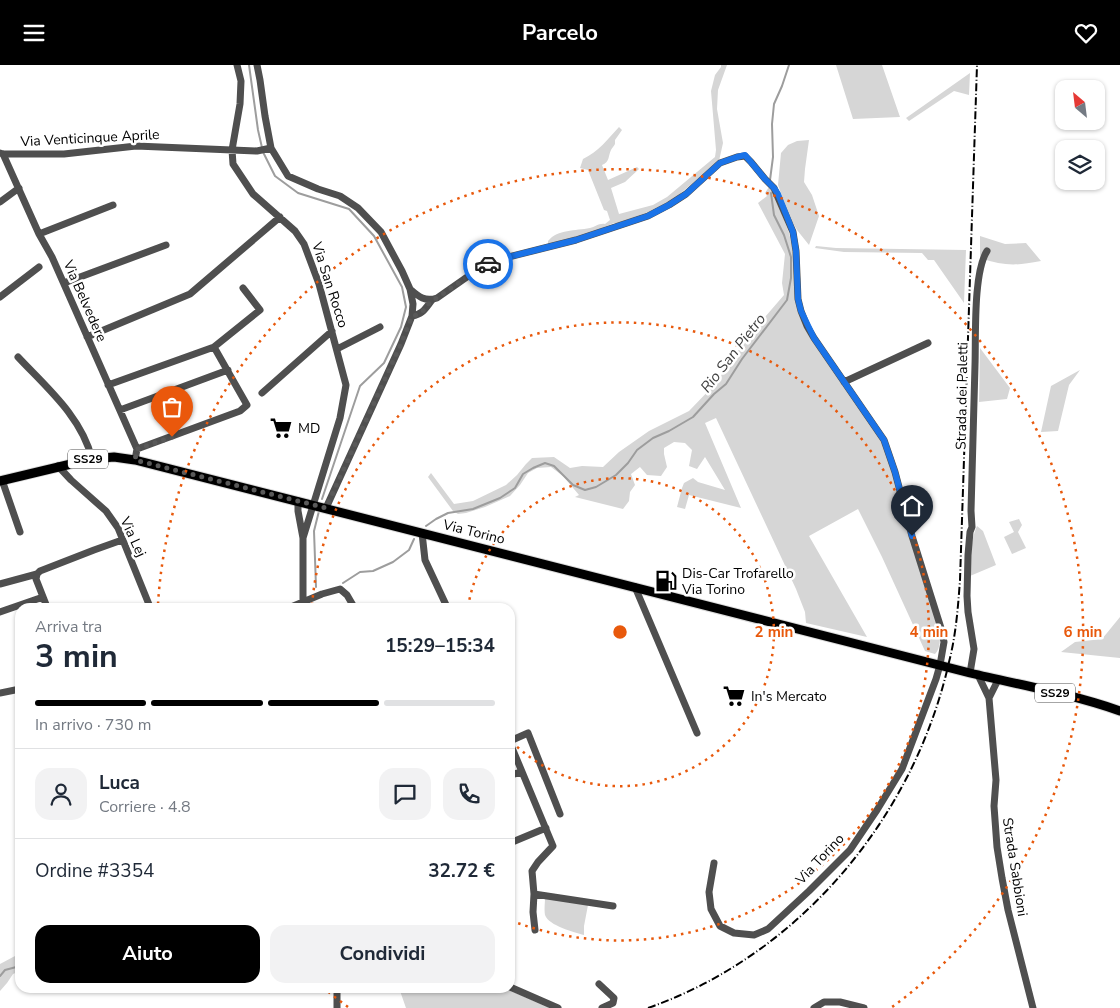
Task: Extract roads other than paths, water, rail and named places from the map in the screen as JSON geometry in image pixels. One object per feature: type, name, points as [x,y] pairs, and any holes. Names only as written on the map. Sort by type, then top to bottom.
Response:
[{"type":"main road","name":"Via Torino","points":[[1,481],[92,459],[114,457],[135,460],[974,674],[1115,707],[1120,711]]},
{"type":"street","name":"Via San Rocco","points":[[237,65],[241,81],[240,103],[232,150],[233,164],[253,194],[295,231],[304,244],[319,284],[346,385],[340,418],[303,538]]},
{"type":"street","points":[[257,65],[269,149],[288,176],[340,196],[358,208],[370,220],[381,232],[402,271],[410,289],[413,304],[412,316],[401,344],[326,508]]},
{"type":"street","name":"Via Venticinque Aprile","points":[[2,154],[64,154],[136,146],[257,151],[269,149]]},
{"type":"street","name":"Via Belvedere","points":[[2,154],[64,283],[137,449]]},
{"type":"street","points":[[410,289],[419,297],[432,300],[477,270],[497,260],[576,240],[648,216],[686,194],[720,163],[745,155],[778,194],[793,232],[796,251],[798,299],[801,311],[814,338],[884,440],[889,452],[912,536],[941,628],[944,642],[940,665]]},
{"type":"street","points":[[0,202],[19,188]]},
{"type":"street","points":[[39,234],[113,205]]},
{"type":"street","points":[[87,337],[190,294],[280,217]]},
{"type":"street","points":[[64,283],[166,245]]},
{"type":"street","name":"Strada dei Paletti","points":[[974,674],[974,649],[968,612],[968,555],[972,527],[976,312],[980,266],[987,251]]},
{"type":"street","points":[[0,297],[39,267]]},
{"type":"street","points":[[108,385],[214,347],[260,310],[243,288]]},
{"type":"street","points":[[412,316],[426,309],[432,300]]},
{"type":"street","points":[[337,349],[380,327]]},
{"type":"street","points":[[262,393],[332,331]]},
{"type":"street","points":[[844,382],[928,343]]},
{"type":"street","points":[[135,460],[137,449],[240,411],[247,405],[214,347]]},
{"type":"street","points":[[18,357],[76,421],[85,437],[92,459]]},
{"type":"street","points":[[120,410],[228,371]]},
{"type":"street","name":"Via Lej","points":[[58,466],[106,511],[118,528],[148,603]]},
{"type":"street","points":[[1,481],[20,531]]},
{"type":"street","points":[[298,501],[303,538],[303,602],[340,589],[347,595],[352,603]]},
{"type":"street","points":[[422,533],[425,560],[445,603]]},
{"type":"street","points":[[0,585],[37,574],[46,568],[122,540]]},
{"type":"street","points":[[37,574],[36,579],[45,603]]},
{"type":"street","points":[[635,587],[697,733]]},
{"type":"street","points":[[26,603],[43,597]]},
{"type":"street","points":[[0,612],[15,607]]},
{"type":"street","name":"Via Torino","points":[[714,863],[709,892],[711,909],[720,926],[734,933],[754,935],[768,929],[850,850],[877,811],[902,769],[940,665]]},
{"type":"street","name":"Strada Sabbioni","points":[[974,674],[988,699],[996,780],[994,806],[997,847],[1008,910],[1033,1008]]},
{"type":"street","points":[[988,699],[998,679]]},
{"type":"street","points":[[0,693],[15,690]]},
{"type":"street","points":[[515,740],[528,733],[560,814]]},
{"type":"street","points":[[515,754],[553,846],[532,871],[535,930]]},
{"type":"street","points":[[515,774],[522,772]]},
{"type":"street","points":[[515,841],[546,828]]},
{"type":"street","points":[[534,894],[613,906]]},
{"type":"street","points":[[599,984],[614,998],[613,1003],[602,1008]]},
{"type":"street","points":[[515,989],[558,1008]]},
{"type":"street","points":[[337,993],[337,1008]]},
{"type":"street","points":[[814,1008],[824,1001],[840,1002],[864,1008]]},
{"type":"waterway","points":[[249,65],[263,152],[275,176],[298,193],[349,209],[374,236],[402,287],[406,307],[401,327],[384,363],[360,386],[322,499]]},
{"type":"waterway","name":"Rio San Pietro","points":[[770,180],[773,157],[772,124],[774,104],[789,65]]},
{"type":"waterway","name":"Rio San Pietro","points":[[426,526],[448,513],[473,509],[500,498],[515,488],[523,474],[545,463],[554,466],[573,485],[585,490],[596,487],[616,475],[637,450],[653,438],[693,417],[726,384],[742,359],[787,300],[791,278],[791,257],[784,235],[774,215],[771,193]]},
{"type":"waterway","points":[[316,587],[314,531],[319,511]]},
{"type":"waterway","name":"Rio San Pietro","points":[[343,583],[360,572],[373,571],[393,562],[409,550],[414,539]]},
{"type":"waterway","points":[[0,976],[5,970],[15,967]]},
{"type":"railway","points":[[648,1008],[703,984],[754,954],[800,916],[842,874],[878,826],[908,774],[932,719],[949,662],[960,580],[977,65]]},
{"type":"place","name":"MD","points":[[281,428]]},
{"type":"place","name":"Dis-Car Trofarello Via Torino","points":[[666,581]]},
{"type":"place","name":"In's Mercato","points":[[734,696]]}]
